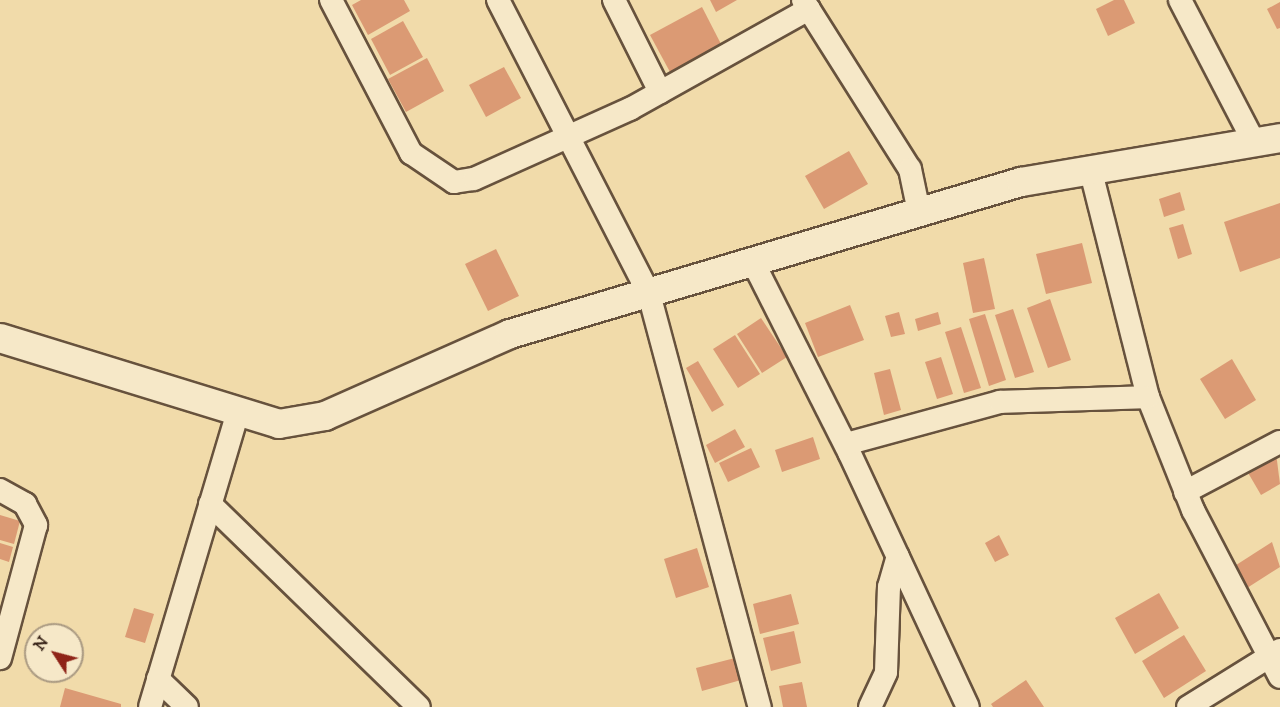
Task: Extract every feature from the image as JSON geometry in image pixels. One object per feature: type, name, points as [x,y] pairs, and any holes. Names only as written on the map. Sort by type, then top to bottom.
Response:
[{"type":"street","points":[[331,0],[411,153],[430,171],[454,182],[474,179],[571,137],[660,92],[806,5],[910,169],[919,212]]},
{"type":"street","points":[[498,0],[571,137],[649,294],[760,707]]},
{"type":"street","points":[[614,0],[660,92]]},
{"type":"street","points":[[0,338],[279,424],[325,416],[510,334],[919,212],[1090,168],[1267,140],[1180,0]]},
{"type":"street","points":[[1090,168],[1148,397],[1185,492],[1275,653],[1280,677]]},
{"type":"street","points":[[753,262],[846,444],[968,707]]},
{"type":"street","points":[[846,444],[1000,402],[1148,397]]},
{"type":"street","points":[[150,707],[238,411]]},
{"type":"street","points":[[1185,492],[1280,442]]},
{"type":"street","points":[[0,490],[25,504],[36,525],[2,648]]},
{"type":"street","points":[[210,504],[419,707]]},
{"type":"street","points":[[870,707],[886,672],[889,587],[898,556]]},
{"type":"street","points":[[1188,707],[1275,653]]},
{"type":"street","points":[[158,680],[187,707]]},
{"type":"building","points":[[361,0],[404,0],[410,11],[368,35],[352,5]]},
{"type":"building","points":[[710,0],[737,0],[716,12]]},
{"type":"building","points":[[1114,0],[1124,0],[1135,23],[1108,36],[1096,9]]},
{"type":"building","points":[[1280,2],[1280,28],[1277,29],[1267,9]]},
{"type":"building","points":[[702,7],[721,44],[670,72],[650,35]]},
{"type":"building","points":[[403,21],[423,57],[390,75],[371,39]]},
{"type":"building","points":[[427,58],[444,91],[406,112],[388,79]]},
{"type":"building","points":[[504,67],[521,98],[486,117],[469,85]]},
{"type":"building","points":[[849,151],[868,184],[824,209],[805,176]]},
{"type":"building","points":[[1180,192],[1185,210],[1164,217],[1159,199]]},
{"type":"building","points":[[1280,203],[1280,258],[1240,272],[1224,222]]},
{"type":"building","points":[[1183,224],[1192,254],[1178,259],[1169,228]]},
{"type":"building","points":[[1082,243],[1092,283],[1046,294],[1036,254]]},
{"type":"building","points":[[496,249],[519,296],[488,311],[465,264]]},
{"type":"building","points":[[984,258],[995,309],[973,313],[963,263]]},
{"type":"building","points":[[1050,299],[1071,360],[1048,368],[1027,308]]},
{"type":"building","points":[[850,305],[864,340],[818,357],[805,323]]},
{"type":"building","points":[[1013,309],[1034,372],[1015,378],[995,315]]},
{"type":"building","points":[[899,312],[905,334],[891,337],[885,316]]},
{"type":"building","points":[[938,312],[941,324],[918,331],[915,319]]},
{"type":"building","points":[[985,314],[1006,380],[989,386],[969,319]]},
{"type":"building","points":[[761,318],[787,357],[762,373],[737,334]]},
{"type":"building","points":[[961,327],[981,388],[964,393],[945,332]]},
{"type":"building","points":[[735,335],[760,374],[738,388],[713,349]]},
{"type":"building","points":[[941,357],[953,394],[937,399],[925,362]]},
{"type":"building","points":[[1232,359],[1256,400],[1225,419],[1200,379]]},
{"type":"building","points":[[698,361],[724,405],[712,412],[686,368]]},
{"type":"building","points":[[890,369],[901,410],[884,415],[874,373]]},
{"type":"building","points":[[735,429],[745,447],[715,463],[706,445]]},
{"type":"building","points":[[813,437],[820,459],[782,472],[775,450]]},
{"type":"building","points":[[751,448],[760,467],[728,482],[719,463]]},
{"type":"building","points":[[1276,453],[1280,484],[1261,495],[1247,471]]},
{"type":"building","points":[[0,515],[20,521],[14,544],[0,540]]},
{"type":"building","points":[[999,535],[1009,555],[995,562],[985,543]]},
{"type":"building","points":[[1272,542],[1280,567],[1247,588],[1233,567]]},
{"type":"building","points":[[0,543],[13,547],[9,562],[0,559]]},
{"type":"building","points":[[697,548],[709,587],[676,598],[664,559]]},
{"type":"building","points":[[1159,593],[1179,628],[1135,654],[1115,618]]},
{"type":"building","points":[[791,594],[799,624],[760,634],[753,604]]},
{"type":"building","points":[[134,608],[154,614],[145,643],[125,637]]},
{"type":"building","points":[[794,631],[801,663],[771,671],[763,638]]},
{"type":"building","points":[[1184,635],[1206,671],[1164,698],[1142,661]]},
{"type":"building","points":[[735,658],[741,680],[702,691],[696,668]]},
{"type":"building","points":[[1026,680],[1044,707],[993,707],[991,704]]},
{"type":"building","points":[[802,682],[807,707],[783,707],[779,686]]},
{"type":"building","points":[[65,688],[121,704],[121,707],[60,707]]}]
